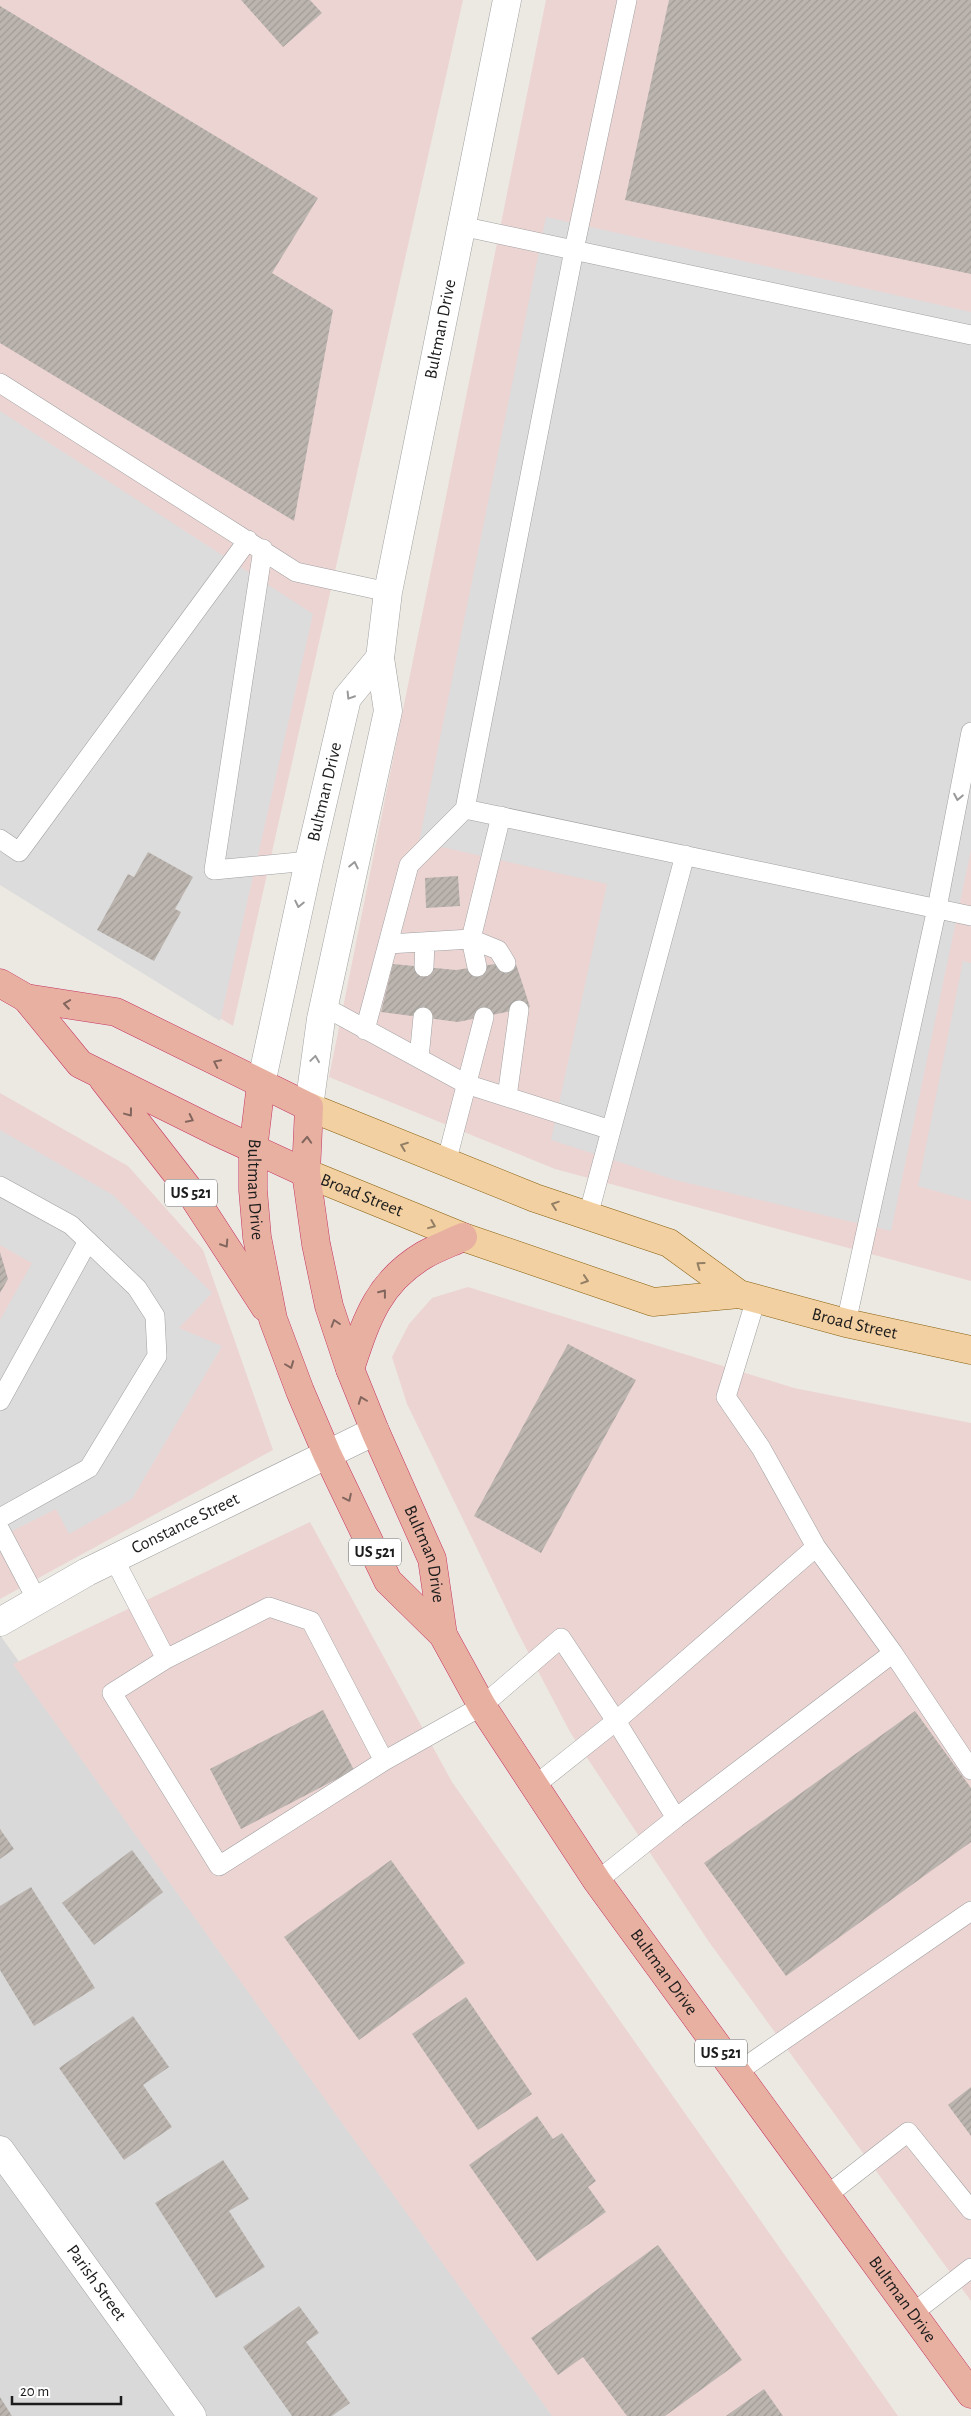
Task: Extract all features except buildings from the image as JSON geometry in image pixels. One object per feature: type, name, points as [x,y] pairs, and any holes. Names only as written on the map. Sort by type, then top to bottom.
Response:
[{"type":"highway","name":"Broad Street","points":[[0,983],[26,998],[80,1064],[253,1150],[306,1174]]},
{"type":"highway","name":"Broad Street","points":[[26,998],[116,1012],[309,1107]]},
{"type":"highway","name":"US 521","points":[[99,1074],[186,1187],[273,1319]]},
{"type":"highway","name":"Bultman Drive","points":[[261,1084],[253,1150],[253,1190],[257,1236],[273,1319],[300,1391],[327,1454],[388,1581],[443,1635],[482,1706],[533,1787],[597,1881],[971,2394]]},
{"type":"highway","name":"Bultman Drive","points":[[309,1107],[306,1174],[316,1244],[329,1306],[374,1432],[432,1559],[443,1635]]},
{"type":"highway","points":[[350,1369],[368,1316],[381,1293],[400,1272],[424,1255],[463,1237]]},
{"type":"main road","name":"Broad Street","points":[[309,1107],[446,1163],[588,1216],[670,1243],[747,1296]]},
{"type":"main road","name":"Broad Street","points":[[306,1174],[463,1237],[652,1302],[747,1296],[846,1323],[971,1350]]},
{"type":"street","name":"Bultman Drive","points":[[309,1107],[323,1006],[388,711],[380,658],[388,592],[507,0]]},
{"type":"street","name":"Bultman Drive","points":[[261,1084],[309,861],[347,698],[380,658]]},
{"type":"street","name":"Constance Street","points":[[0,1622],[37,1600],[114,1560],[374,1432]]},
{"type":"street","name":"Parish Street","points":[[0,2150],[192,2416]]},
{"type":"lane","points":[[365,1030],[409,865],[464,809],[574,250],[627,0]]},
{"type":"lane","points":[[461,226],[965,334]]},
{"type":"lane","points":[[0,383],[256,544],[296,572],[388,592]]},
{"type":"lane","points":[[0,839],[19,852],[256,544]]},
{"type":"lane","points":[[256,544],[214,870],[309,861]]},
{"type":"lane","points":[[846,1323],[937,908],[971,732]]},
{"type":"lane","points":[[464,809],[971,916]]},
{"type":"lane","points":[[477,967],[471,939],[501,816]]},
{"type":"lane","points":[[588,1216],[685,855]]},
{"type":"lane","points":[[388,944],[471,939],[498,950],[506,963]]},
{"type":"lane","points":[[424,967],[425,942]]},
{"type":"lane","points":[[323,1006],[466,1084],[611,1130]]},
{"type":"lane","points":[[507,1097],[520,1010]]},
{"type":"lane","points":[[420,1058],[423,1017]]},
{"type":"lane","points":[[446,1163],[484,1017]]},
{"type":"lane","points":[[0,1186],[71,1225],[137,1288],[156,1316],[157,1356],[89,1468],[0,1518]]},
{"type":"lane","points":[[0,1401],[88,1241]]},
{"type":"lane","points":[[747,1296],[726,1396],[760,1448],[816,1547],[893,1653],[971,1770]]},
{"type":"lane","points":[[0,1530],[37,1600]]},
{"type":"lane","points":[[533,1787],[616,1720],[816,1547]]},
{"type":"lane","points":[[114,1560],[166,1659]]},
{"type":"lane","points":[[384,1761],[311,1620],[269,1607],[166,1659],[112,1693],[218,1866],[384,1761],[482,1706],[561,1638],[616,1720],[676,1818]]},
{"type":"lane","points":[[597,1881],[676,1818],[893,1653]]},
{"type":"lane","points":[[736,2073],[971,1911]]},
{"type":"lane","points":[[826,2196],[908,2132],[971,2210]]},
{"type":"lane","points":[[913,2313],[971,2268]]},
{"type":"shaded area","points":[[0,0],[463,0],[233,1026],[0,884]]},
{"type":"shaded area","points":[[546,0],[971,0],[971,1281],[555,1169],[329,1077]]},
{"type":"shaded area","points":[[546,217],[971,312],[971,850],[891,1231],[675,1180],[551,1140],[607,884],[419,842]]},
{"type":"shaded area","points":[[0,411],[313,614],[220,1021],[0,885]]},
{"type":"shaded area","points":[[963,961],[971,963],[971,1201],[918,1186]]},
{"type":"shaded area","points":[[0,1093],[128,1166],[203,1250],[273,1450],[0,1599]]},
{"type":"shaded area","points":[[0,1130],[113,1195],[212,1293],[179,1328],[222,1346],[132,1499],[69,1534],[56,1509],[0,1537],[0,1320],[32,1263],[0,1245]]},
{"type":"shaded area","points":[[468,1287],[794,1388],[971,1423],[971,2301],[709,1942],[570,1732],[516,1629],[407,1404],[392,1357],[409,1324],[432,1298]]},
{"type":"shaded area","points":[[310,1522],[452,1782],[898,2416],[552,2416],[13,1664]]},
{"type":"shaded area","points":[[0,1635],[554,2416],[0,2416]]}]
